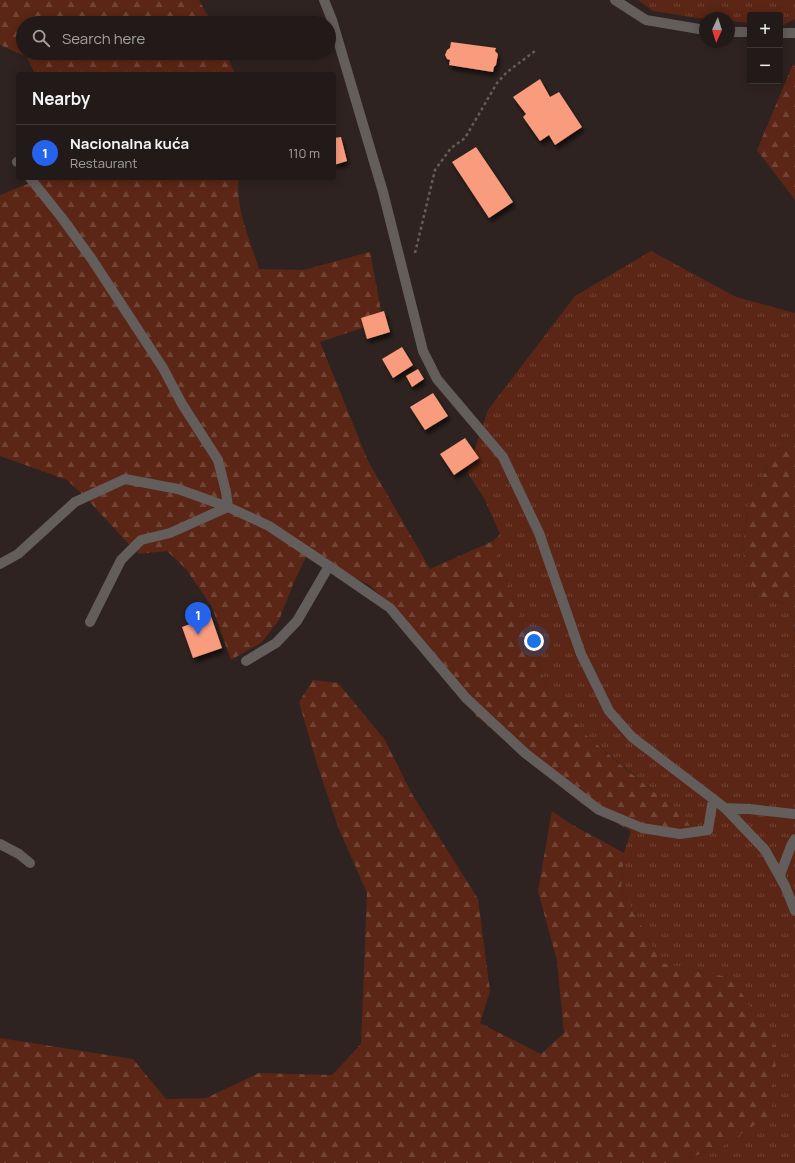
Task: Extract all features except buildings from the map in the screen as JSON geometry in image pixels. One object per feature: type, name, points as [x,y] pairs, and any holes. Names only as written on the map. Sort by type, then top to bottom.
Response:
[{"type":"street","points":[[324,0],[330,16]]},
{"type":"street","points":[[615,0],[646,20],[699,29]]},
{"type":"street","points":[[735,32],[747,32]]},
{"type":"street","points":[[783,32],[795,33]]},
{"type":"street","points":[[336,34],[383,192],[423,351],[437,379],[503,457],[539,533],[581,654],[609,711],[632,737],[725,808],[765,850],[780,875],[795,911]]},
{"type":"street","points":[[32,180],[87,252],[162,368],[182,404],[218,460],[228,507]]},
{"type":"street","points":[[0,564],[18,554],[75,502],[125,479],[178,489],[228,507],[268,526],[390,608],[466,698],[525,753],[599,810],[642,828],[680,834],[708,830],[713,799]]},
{"type":"street","points":[[90,622],[121,560],[141,540],[170,534],[228,507]]},
{"type":"street","points":[[246,661],[276,643],[297,620],[329,566]]},
{"type":"street","points":[[725,808],[795,814]]},
{"type":"street","points":[[780,875],[795,839]]},
{"type":"street","points":[[0,844],[19,854],[30,863]]},
{"type":"path","points":[[414,257],[435,170],[451,148],[465,138],[497,83],[507,72],[535,51]]},
{"type":"green space","points":[[0,0],[199,0],[208,16],[16,16],[16,52],[0,45]]},
{"type":"green space","points":[[638,0],[795,0],[795,19],[784,25],[783,12],[747,12],[747,23],[735,22],[735,12],[699,12],[699,18],[653,11]]},
{"type":"green space","points":[[28,60],[229,60],[234,72],[34,72]]},
{"type":"green space","points":[[793,64],[795,66],[795,200],[757,150]]},
{"type":"green space","points":[[37,180],[239,180],[238,189],[241,212],[259,269],[303,270],[370,252],[383,321],[320,342],[368,461],[430,569],[493,541],[547,688],[586,735],[695,825],[631,831],[582,804],[476,716],[451,679],[400,612],[369,585],[308,553],[293,584],[279,620],[261,643],[231,660],[212,607],[186,569],[167,551],[138,554],[87,499],[67,480],[0,456],[0,195]]},
{"type":"green space","points":[[651,251],[736,297],[795,313],[795,442],[777,449],[749,503],[742,549],[755,595],[786,604],[795,622],[792,660],[793,686],[795,687],[795,1163],[674,1163],[723,1146],[732,978],[662,963],[621,890],[624,853],[631,831],[694,825],[586,735],[547,688],[493,541],[500,534],[484,498],[467,472],[488,410],[575,296]]},
{"type":"green space","points":[[795,442],[795,622],[786,604],[755,595],[742,549],[749,503],[777,449]]},
{"type":"green space","points":[[795,622],[795,687],[793,686],[792,660]]},
{"type":"green space","points":[[313,680],[338,683],[385,740],[412,794],[478,899],[490,991],[480,1023],[541,1054],[564,1033],[557,961],[538,891],[552,811],[569,823],[624,853],[621,890],[662,963],[732,978],[776,1048],[772,1113],[723,1146],[674,1163],[0,1163],[0,1038],[133,1059],[166,1099],[206,1098],[259,1073],[332,1075],[361,1044],[367,893],[338,827],[317,764],[299,702]]},
{"type":"place","name":"Nacionalna kuća","points":[[198,635]]}]
